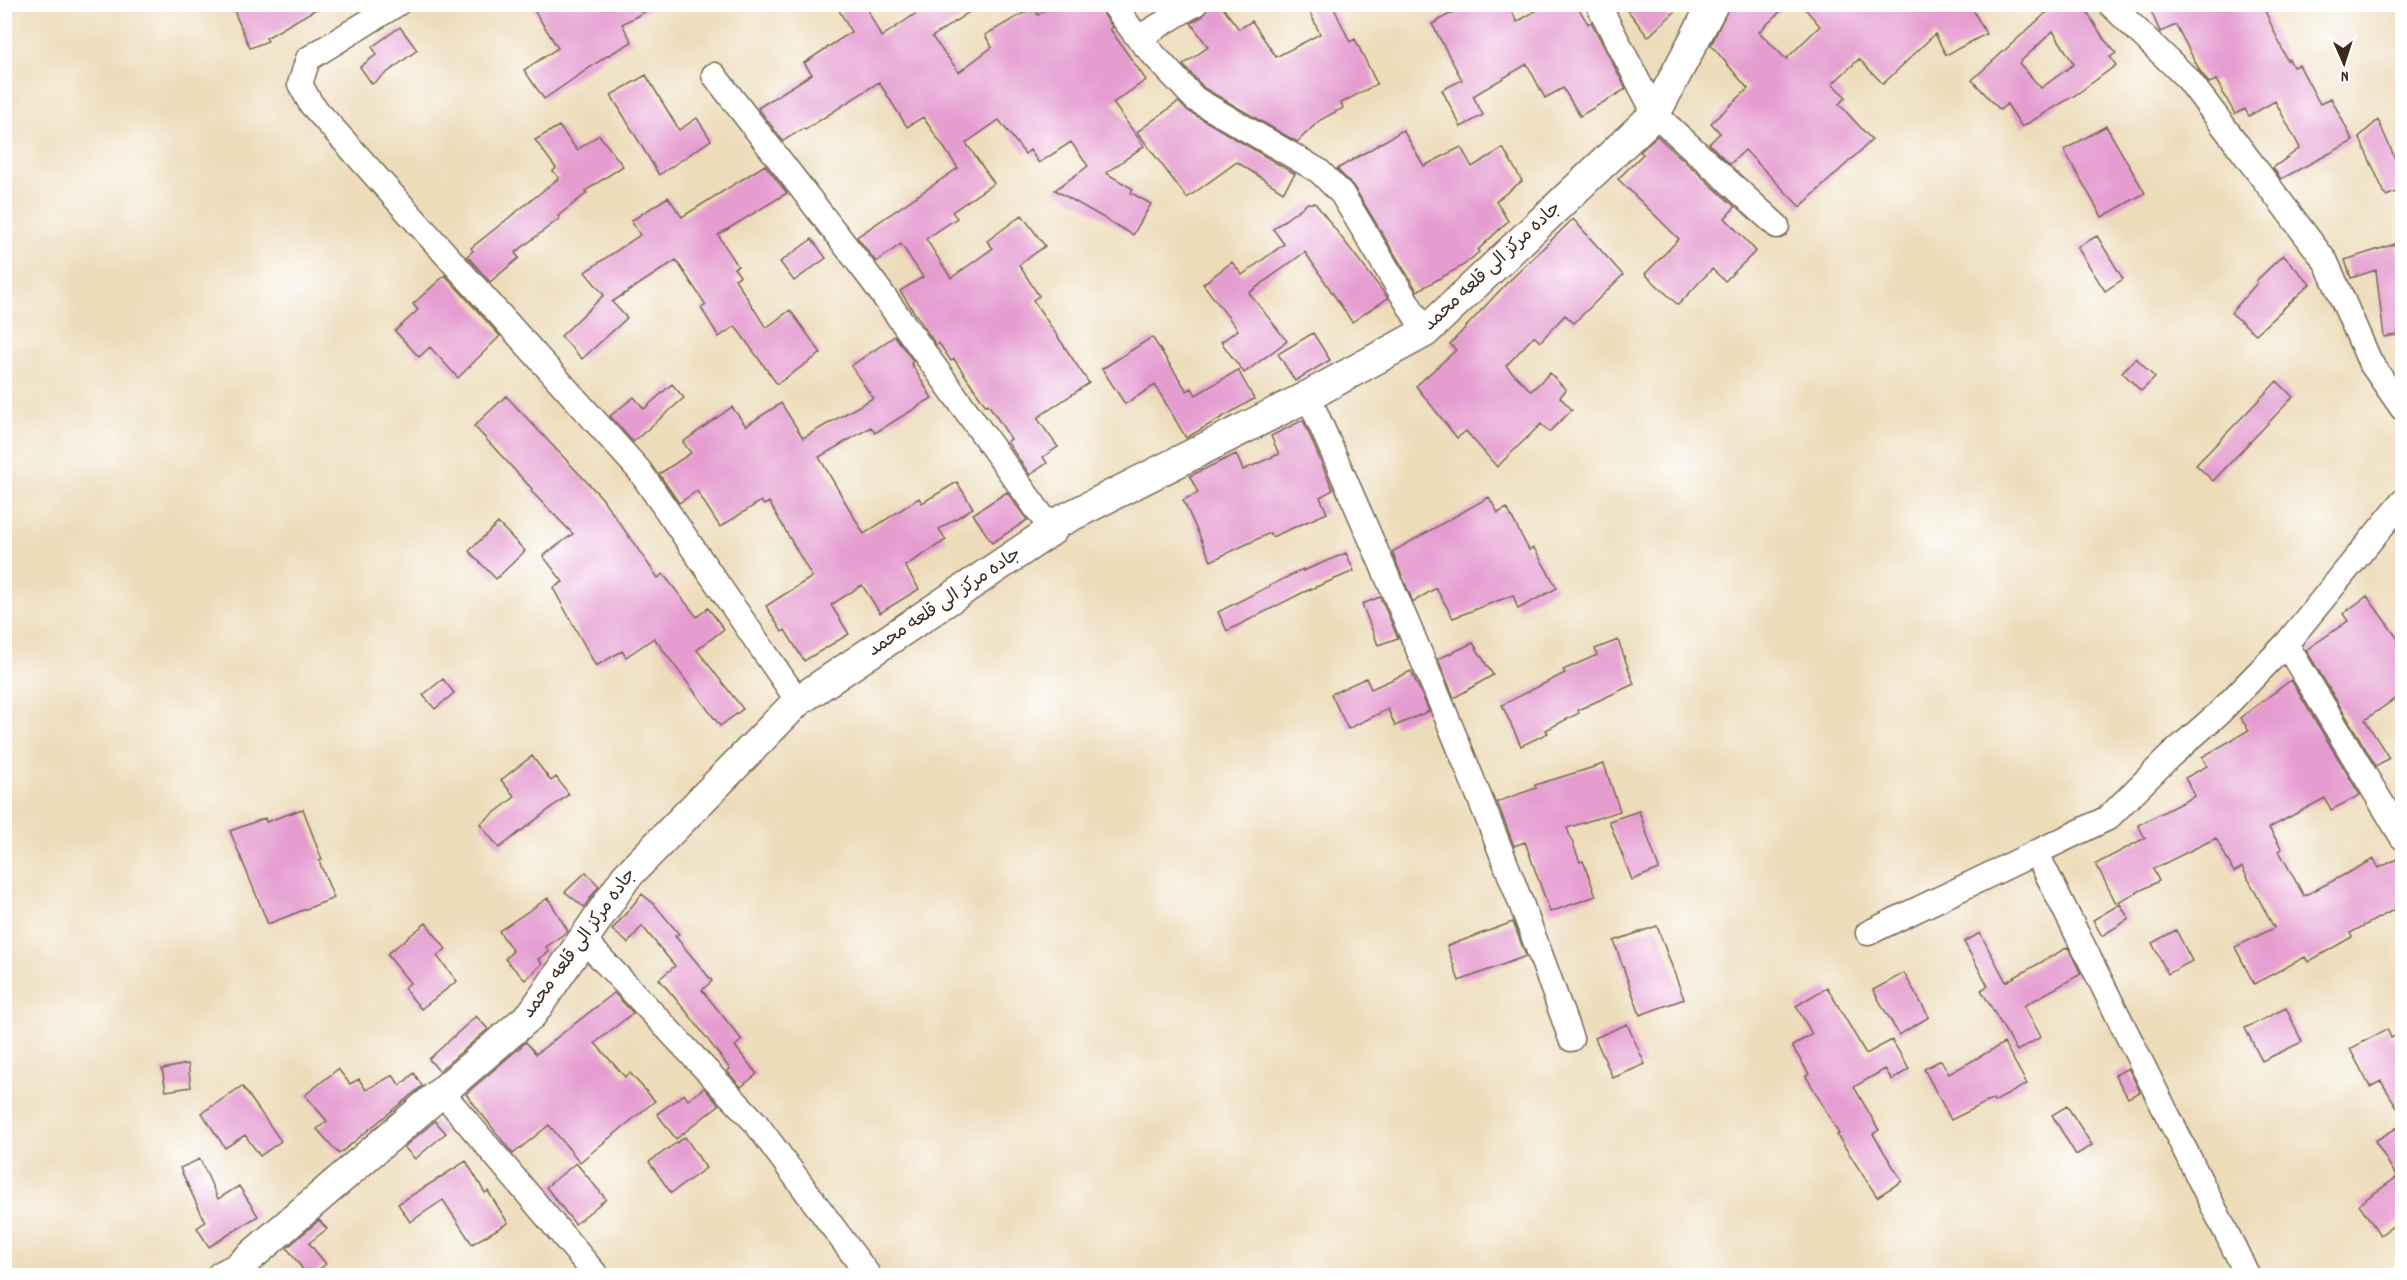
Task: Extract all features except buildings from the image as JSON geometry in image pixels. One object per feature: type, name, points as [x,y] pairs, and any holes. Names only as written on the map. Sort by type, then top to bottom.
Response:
[{"type":"street","points":[[397,4],[308,59],[300,84],[311,104],[639,470],[798,701]]},
{"type":"street","points":[[1113,4],[1138,38],[1194,99],[1319,171],[1330,180],[1342,194],[1425,332]]},
{"type":"street","points":[[1138,38],[1195,4]]},
{"type":"street","points":[[1598,4],[1656,114],[1777,226]]},
{"type":"street","name":"جاده مرکز الی قلعه محمد","points":[[222,1275],[236,1269],[532,1014],[626,877],[798,701],[1052,530],[1053,525],[1308,396],[1425,332],[1656,114],[1713,4]]},
{"type":"street","points":[[2110,4],[2188,79],[2326,262],[2370,362],[2403,408]]},
{"type":"street","points":[[714,75],[872,280],[1052,530]]},
{"type":"street","points":[[1308,396],[1406,619],[1534,934],[1571,1039]]},
{"type":"street","points":[[1868,933],[2108,818],[2170,756],[2218,713],[2286,644],[2403,502]]},
{"type":"street","points":[[2286,644],[2403,837]]},
{"type":"street","points":[[2036,852],[2248,1275]]},
{"type":"street","points":[[584,939],[755,1122],[869,1275]]},
{"type":"street","points":[[441,1091],[597,1275]]}]
